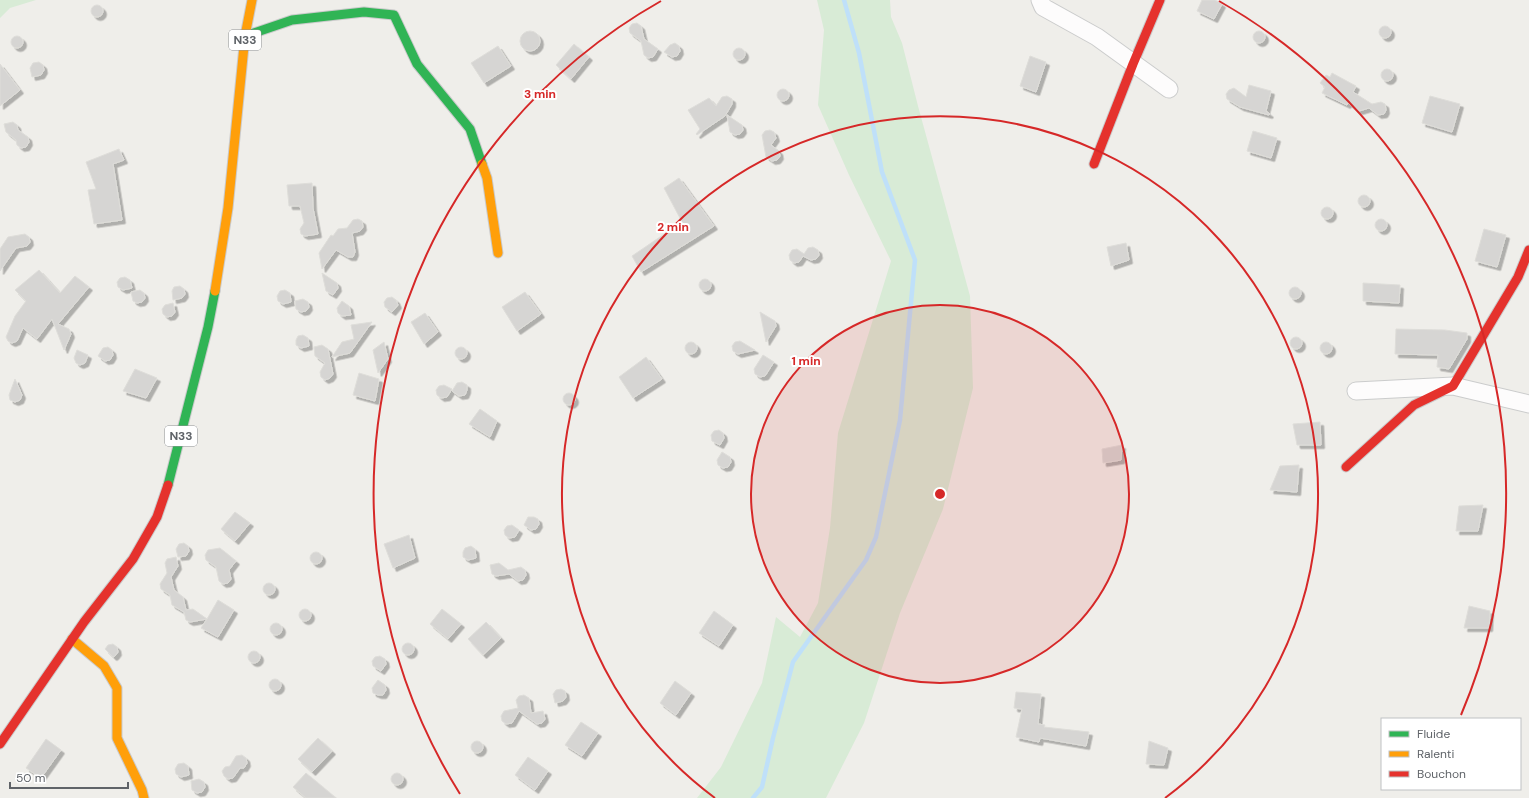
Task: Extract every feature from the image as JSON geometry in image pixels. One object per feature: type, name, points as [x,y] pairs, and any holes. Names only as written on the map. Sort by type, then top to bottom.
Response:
[{"type":"street","name":"N33","points":[[0,744],[72,639],[133,560],[157,516],[170,480],[208,327],[221,257],[228,208],[245,36],[252,0]]},
{"type":"street","points":[[1040,0],[1043,7],[1097,37],[1168,89]]},
{"type":"street","points":[[1094,164],[1160,0]]},
{"type":"street","points":[[245,36],[292,20],[364,12],[394,15],[418,64],[470,128],[487,178],[498,252]]},
{"type":"street","points":[[1346,467],[1414,405],[1453,386],[1518,277],[1529,250]]},
{"type":"street","points":[[1356,391],[1453,386],[1529,404]]},
{"type":"street","points":[[72,639],[104,666],[117,688],[117,738],[142,790],[144,798]]},
{"type":"green space","points":[[0,0],[36,0],[10,8],[0,18]]},
{"type":"green space","points":[[817,0],[890,0],[891,17],[902,43],[970,296],[973,388],[943,509],[900,613],[864,723],[826,798],[697,798],[721,767],[762,683],[776,617],[800,637],[818,603],[830,528],[838,433],[891,261],[849,175],[818,105],[824,30]]},
{"type":"building","points":[[1202,0],[1215,0],[1222,4],[1214,19],[1197,11]]},
{"type":"building","points":[[99,5],[102,6],[102,16],[95,17],[92,16],[91,9],[92,6]]},
{"type":"building","points":[[637,23],[641,26],[644,39],[658,49],[653,57],[648,58],[644,55],[641,41],[630,33],[629,28],[632,24]]},
{"type":"building","points":[[1387,26],[1390,27],[1390,37],[1383,38],[1380,37],[1379,30],[1380,27]]},
{"type":"building","points":[[530,31],[537,34],[540,41],[537,48],[530,51],[523,48],[520,41],[523,34]]},
{"type":"building","points":[[1257,31],[1261,31],[1265,37],[1261,43],[1257,43],[1253,39],[1253,35]]},
{"type":"building","points":[[19,36],[22,37],[22,47],[15,48],[12,47],[11,40],[12,37]]},
{"type":"building","points":[[675,43],[679,46],[680,51],[677,56],[672,57],[664,52],[670,45]]},
{"type":"building","points":[[574,44],[589,57],[571,79],[556,65]]},
{"type":"building","points":[[498,46],[511,66],[484,83],[471,63]]},
{"type":"building","points":[[741,48],[744,49],[744,59],[737,60],[734,59],[733,52],[734,49]]},
{"type":"building","points":[[1030,56],[1046,62],[1036,92],[1020,86]]},
{"type":"building","points":[[39,62],[43,65],[44,70],[41,75],[32,77],[30,68],[33,63]]},
{"type":"building","points":[[0,64],[20,90],[0,106]]},
{"type":"building","points":[[1389,69],[1392,70],[1392,80],[1385,81],[1382,80],[1381,73],[1382,70]]},
{"type":"building","points":[[1332,73],[1356,86],[1353,92],[1372,104],[1381,102],[1385,104],[1386,110],[1384,114],[1378,115],[1369,108],[1359,111],[1348,103],[1347,105],[1322,93],[1325,87],[1320,83],[1326,75],[1330,77]]},
{"type":"building","points":[[1249,85],[1271,91],[1266,111],[1270,114],[1269,115],[1240,107],[1227,99],[1226,94],[1229,90],[1234,88],[1246,97]]},
{"type":"building","points":[[785,89],[788,90],[788,100],[781,101],[778,100],[777,93],[778,90]]},
{"type":"building","points":[[727,96],[732,99],[732,104],[725,116],[697,135],[696,134],[700,129],[688,110],[709,98],[716,106],[722,97]]},
{"type":"building","points":[[1430,96],[1460,104],[1452,132],[1422,123]]},
{"type":"building","points":[[727,115],[742,125],[743,130],[740,134],[735,135],[730,132]]},
{"type":"building","points":[[13,122],[17,125],[18,130],[28,137],[29,142],[26,147],[21,148],[17,145],[16,140],[6,132],[4,124]]},
{"type":"building","points":[[770,130],[774,132],[776,138],[771,145],[779,151],[780,156],[777,160],[772,161],[766,157],[762,135],[765,131]]},
{"type":"building","points":[[1253,131],[1277,138],[1271,158],[1247,151]]},
{"type":"building","points":[[119,149],[124,160],[113,164],[122,220],[94,224],[88,190],[96,189],[86,162]]},
{"type":"building","points":[[679,178],[714,226],[641,272],[632,256],[682,222],[664,188]]},
{"type":"building","points":[[312,183],[313,208],[318,234],[305,236],[301,234],[300,229],[304,223],[300,206],[289,206],[287,185]]},
{"type":"building","points":[[1366,195],[1369,196],[1369,206],[1362,207],[1359,206],[1358,199],[1359,196]]},
{"type":"building","points":[[1329,207],[1332,208],[1332,218],[1325,219],[1322,218],[1321,211],[1322,208]]},
{"type":"building","points":[[358,219],[362,221],[363,227],[360,231],[352,233],[355,252],[353,257],[348,257],[336,250],[322,269],[319,253],[331,235],[333,236],[338,229],[347,228],[353,220]]},
{"type":"building","points":[[1383,219],[1386,220],[1386,230],[1379,231],[1376,230],[1375,223],[1376,220]]},
{"type":"building","points":[[1484,229],[1506,235],[1497,267],[1475,261]]},
{"type":"building","points":[[25,234],[29,237],[30,242],[27,246],[16,248],[0,271],[0,249],[8,237]]},
{"type":"building","points":[[1126,243],[1129,260],[1111,266],[1107,247]]},
{"type":"building","points":[[813,247],[818,250],[819,255],[816,259],[811,260],[803,256],[799,262],[794,263],[790,260],[789,255],[792,250],[797,249],[804,254],[808,248]]},
{"type":"building","points":[[39,270],[60,293],[75,276],[89,287],[58,324],[69,329],[71,334],[64,350],[52,319],[37,339],[23,328],[17,341],[12,343],[8,341],[6,337],[15,316],[26,301],[15,290]]},
{"type":"building","points":[[322,273],[337,283],[338,288],[333,295],[326,291]]},
{"type":"building","points":[[125,277],[130,280],[132,288],[123,290],[118,287],[117,282],[120,278]]},
{"type":"building","points":[[707,279],[710,280],[710,290],[703,291],[700,290],[699,283],[700,280]]},
{"type":"building","points":[[1363,283],[1400,285],[1399,303],[1363,301]]},
{"type":"building","points":[[180,286],[184,289],[185,294],[182,298],[173,300],[172,291],[174,287]]},
{"type":"building","points":[[1297,287],[1300,288],[1300,298],[1293,299],[1290,298],[1289,291],[1290,288]]},
{"type":"building","points":[[140,290],[144,293],[145,298],[142,302],[137,303],[133,301],[131,292]]},
{"type":"building","points":[[285,290],[290,293],[291,302],[283,304],[278,301],[277,296],[280,291]]},
{"type":"building","points":[[525,292],[541,314],[517,331],[502,307]]},
{"type":"building","points":[[392,297],[396,300],[398,305],[392,312],[385,307],[384,302],[387,298]]},
{"type":"building","points":[[303,299],[308,302],[309,307],[306,311],[301,312],[296,309],[295,301]]},
{"type":"building","points":[[342,301],[349,306],[351,315],[342,316],[338,313],[337,308]]},
{"type":"building","points":[[173,303],[175,312],[172,316],[167,317],[163,314],[162,309],[165,305]]},
{"type":"building","points":[[760,312],[775,321],[776,326],[766,342]]},
{"type":"building","points":[[425,313],[438,332],[424,344],[411,322]]},
{"type":"building","points":[[372,322],[350,353],[332,357],[342,342],[354,339],[351,325]]},
{"type":"building","points":[[1396,329],[1445,330],[1467,333],[1467,339],[1449,369],[1437,367],[1438,355],[1395,354]]},
{"type":"building","points":[[303,335],[308,338],[309,346],[301,348],[296,345],[296,340],[298,336]]},
{"type":"building","points":[[1298,337],[1301,338],[1301,348],[1294,349],[1291,348],[1290,341],[1291,338]]},
{"type":"building","points":[[740,341],[755,350],[738,354],[733,351],[732,346],[735,342]]},
{"type":"building","points":[[384,342],[388,359],[378,373],[373,350]]},
{"type":"building","points":[[693,342],[696,343],[696,353],[689,354],[686,353],[685,346],[686,343]]},
{"type":"building","points":[[1328,342],[1331,343],[1331,353],[1324,354],[1321,353],[1320,346],[1321,343]]},
{"type":"building","points":[[322,345],[328,349],[333,374],[330,378],[325,380],[321,377],[320,372],[325,363],[315,356],[314,347]]},
{"type":"building","points":[[108,347],[112,350],[113,355],[110,360],[105,361],[98,356],[103,348]]},
{"type":"building","points":[[463,347],[466,348],[466,358],[459,359],[456,358],[455,351],[456,348]]},
{"type":"building","points":[[77,350],[88,355],[85,363],[80,365],[76,363],[74,358]]},
{"type":"building","points":[[763,355],[774,362],[765,376],[760,377],[755,374],[754,369]]},
{"type":"building","points":[[646,357],[662,379],[633,398],[619,377]]},
{"type":"building","points":[[135,369],[157,378],[146,398],[123,391]]},
{"type":"building","points":[[359,373],[379,379],[375,401],[353,395]]},
{"type":"building","points":[[15,379],[22,395],[20,400],[15,402],[10,400],[9,395]]},
{"type":"building","points":[[462,382],[467,385],[467,390],[465,395],[459,396],[452,391],[457,383]]},
{"type":"building","points":[[444,385],[452,389],[447,397],[441,398],[437,395],[436,390],[439,386]]},
{"type":"building","points":[[571,393],[574,394],[574,404],[567,405],[564,404],[563,397],[564,394]]},
{"type":"building","points":[[480,409],[497,421],[490,437],[469,424]]},
{"type":"building","points":[[1320,422],[1321,445],[1297,445],[1293,424]]},
{"type":"building","points":[[719,430],[723,433],[724,438],[720,445],[712,441],[711,435],[714,431]]},
{"type":"building","points":[[1122,445],[1121,460],[1103,463],[1102,449]]},
{"type":"building","points":[[722,452],[730,457],[731,462],[728,467],[723,468],[718,465],[717,460]]},
{"type":"building","points":[[1299,465],[1297,492],[1270,490],[1280,466]]},
{"type":"building","points":[[1483,505],[1478,531],[1456,531],[1459,506]]},
{"type":"building","points":[[235,512],[250,523],[235,541],[221,529]]},
{"type":"building","points":[[528,517],[538,519],[539,524],[536,529],[531,530],[524,525]]},
{"type":"building","points":[[512,525],[519,530],[515,537],[509,538],[505,535],[504,530],[507,526]]},
{"type":"building","points":[[409,535],[415,558],[393,568],[384,544]]},
{"type":"building","points":[[184,543],[188,546],[189,551],[186,556],[178,557],[176,549],[179,544]]},
{"type":"building","points":[[471,546],[475,549],[476,558],[468,560],[463,557],[463,552],[465,548]]},
{"type":"building","points":[[220,548],[236,561],[229,570],[231,579],[228,583],[223,584],[219,581],[216,567],[206,560],[205,555],[208,550]]},
{"type":"building","points":[[318,552],[321,553],[321,563],[314,564],[311,563],[310,556],[311,553]]},
{"type":"building","points":[[176,557],[178,566],[171,577],[174,590],[183,597],[186,610],[193,609],[207,619],[190,622],[186,620],[184,612],[172,605],[170,595],[161,589],[160,584],[167,573],[165,563],[167,559]]},
{"type":"building","points":[[499,563],[508,570],[521,567],[525,570],[526,575],[523,580],[518,581],[509,574],[496,576],[492,574],[490,565]]},
{"type":"building","points":[[271,583],[274,584],[274,594],[267,595],[264,594],[263,587],[264,584]]},
{"type":"building","points":[[218,600],[234,610],[218,637],[201,628]]},
{"type":"building","points":[[1469,606],[1490,611],[1489,628],[1464,628]]},
{"type":"building","points":[[307,609],[310,610],[310,620],[303,621],[300,620],[299,613],[300,610]]},
{"type":"building","points":[[442,609],[461,624],[448,639],[430,624]]},
{"type":"building","points":[[714,611],[733,625],[719,646],[699,633]]},
{"type":"building","points":[[486,622],[501,638],[483,655],[468,639]]},
{"type":"building","points":[[278,623],[281,624],[281,634],[274,635],[271,634],[270,627],[271,624]]},
{"type":"building","points":[[410,643],[413,644],[413,654],[406,655],[403,654],[402,647],[403,644]]},
{"type":"building","points":[[113,644],[117,647],[118,652],[113,657],[105,649],[108,645]]},
{"type":"building","points":[[256,651],[259,652],[259,662],[252,663],[249,662],[248,655],[249,652]]},
{"type":"building","points":[[380,656],[385,659],[386,664],[381,671],[373,666],[372,661],[375,657]]},
{"type":"building","points":[[277,679],[280,680],[280,690],[273,691],[270,690],[269,683],[270,680]]},
{"type":"building","points":[[378,680],[385,685],[386,690],[383,695],[373,693],[372,688]]},
{"type":"building","points":[[675,681],[691,693],[676,715],[660,703]]},
{"type":"building","points":[[561,689],[565,691],[566,697],[563,701],[555,703],[553,694],[556,690]]},
{"type":"building","points":[[1016,692],[1041,694],[1038,724],[1045,725],[1044,727],[1089,732],[1086,746],[1040,738],[1039,742],[1016,737],[1022,709],[1014,708]]},
{"type":"building","points":[[524,695],[529,698],[531,713],[543,711],[545,719],[542,723],[537,724],[519,711],[512,723],[506,724],[502,721],[501,716],[504,711],[518,708],[516,700],[519,696]]},
{"type":"building","points":[[581,722],[598,733],[582,756],[565,745]]},
{"type":"building","points":[[318,738],[332,751],[312,772],[298,759]]},
{"type":"building","points":[[46,739],[61,750],[41,778],[26,768]]},
{"type":"building","points":[[479,741],[482,742],[482,752],[475,753],[472,752],[471,745],[472,742]]},
{"type":"building","points":[[1149,741],[1168,748],[1164,765],[1146,764]]},
{"type":"building","points":[[242,755],[246,758],[247,763],[244,768],[240,768],[233,778],[228,779],[224,776],[222,771],[225,767],[230,766],[236,756]]},
{"type":"building","points":[[528,757],[548,771],[535,790],[515,775]]},
{"type":"building","points":[[184,763],[188,766],[189,775],[181,777],[176,774],[175,769],[178,764]]},
{"type":"building","points":[[306,773],[336,798],[306,798],[293,787]]},
{"type":"building","points":[[399,773],[402,774],[402,784],[395,785],[392,784],[391,777],[392,774]]},
{"type":"building","points":[[199,779],[204,782],[205,787],[202,792],[197,793],[192,790],[191,781]]},
{"type":"waterway","points":[[753,798],[762,787],[793,662],[866,560],[876,537],[900,420],[915,260],[882,172],[859,53],[844,0]]},
{"type":"traffic: fast","points":[[245,36],[292,20],[364,12],[394,15],[417,64],[470,129],[482,164]]},
{"type":"traffic: fast","points":[[168,485],[208,327],[215,291]]},
{"type":"traffic: slow","points":[[215,291],[228,208],[245,36],[252,0]]},
{"type":"traffic: slow","points":[[482,164],[487,178],[498,253]]},
{"type":"traffic: slow","points":[[72,639],[104,666],[117,688],[117,738],[142,790],[144,798]]},
{"type":"traffic: jam","points":[[1094,164],[1160,0]]},
{"type":"traffic: jam","points":[[1346,467],[1414,405],[1453,386],[1518,277],[1529,250]]},
{"type":"traffic: jam","points":[[0,744],[84,622],[133,559],[157,517],[168,485]]}]
